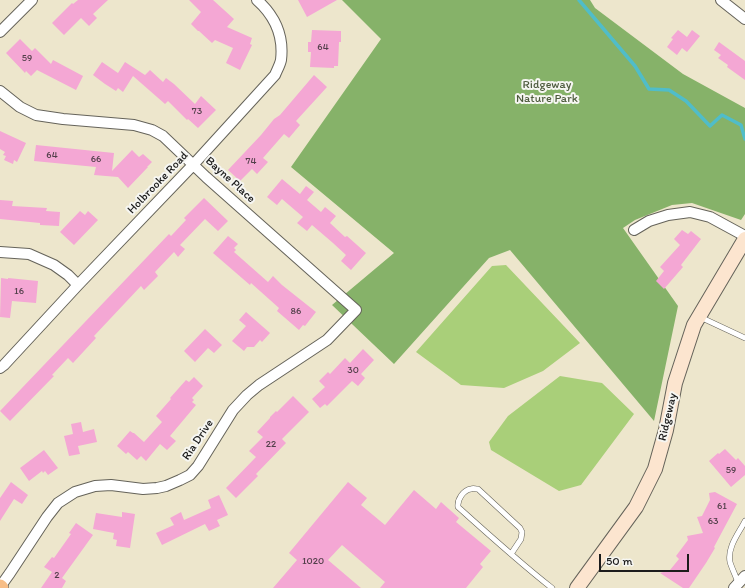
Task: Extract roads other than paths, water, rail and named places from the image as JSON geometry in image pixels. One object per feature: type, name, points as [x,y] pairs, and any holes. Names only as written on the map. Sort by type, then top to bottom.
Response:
[{"type":"street","points":[[0,32],[32,0]]},
{"type":"street","name":"Holbrooke Road","points":[[0,368],[193,165],[275,75],[281,61],[282,41],[276,23],[265,7],[257,0]]},
{"type":"street","points":[[722,0],[745,19]]},
{"type":"street","name":"Bayne Place","points":[[0,91],[20,107],[36,115],[63,119],[134,125],[152,130],[163,136],[193,165],[356,310]]},
{"type":"street","points":[[634,230],[650,221],[668,215],[690,212],[710,217],[745,236]]},
{"type":"street","name":"Ridgeway","points":[[577,588],[636,507],[655,469],[666,430],[675,383],[694,325],[745,239]]},
{"type":"street","points":[[0,252],[29,254],[54,265],[68,275],[78,285]]},
{"type":"street","name":"Ria Drive","points":[[0,588],[58,503],[75,492],[95,486],[111,485],[143,489],[157,488],[166,486],[190,475],[198,466],[233,410],[246,395],[327,340],[356,310]]},
{"type":"lane","points":[[699,316],[745,338]]},
{"type":"lane","points":[[511,554],[521,539],[522,532],[520,528],[478,489],[471,488],[465,492],[457,502],[458,507],[511,554],[552,588]]},
{"type":"lane","points":[[739,582],[730,562],[730,555],[732,546],[745,521]]},
{"type":"waterway","points":[[579,0],[635,66],[649,89],[669,90],[686,101],[710,126],[722,115],[741,125],[745,139]]},
{"type":"park label","name":"Ridgeway Nature Park","points":[[547,92]]}]
